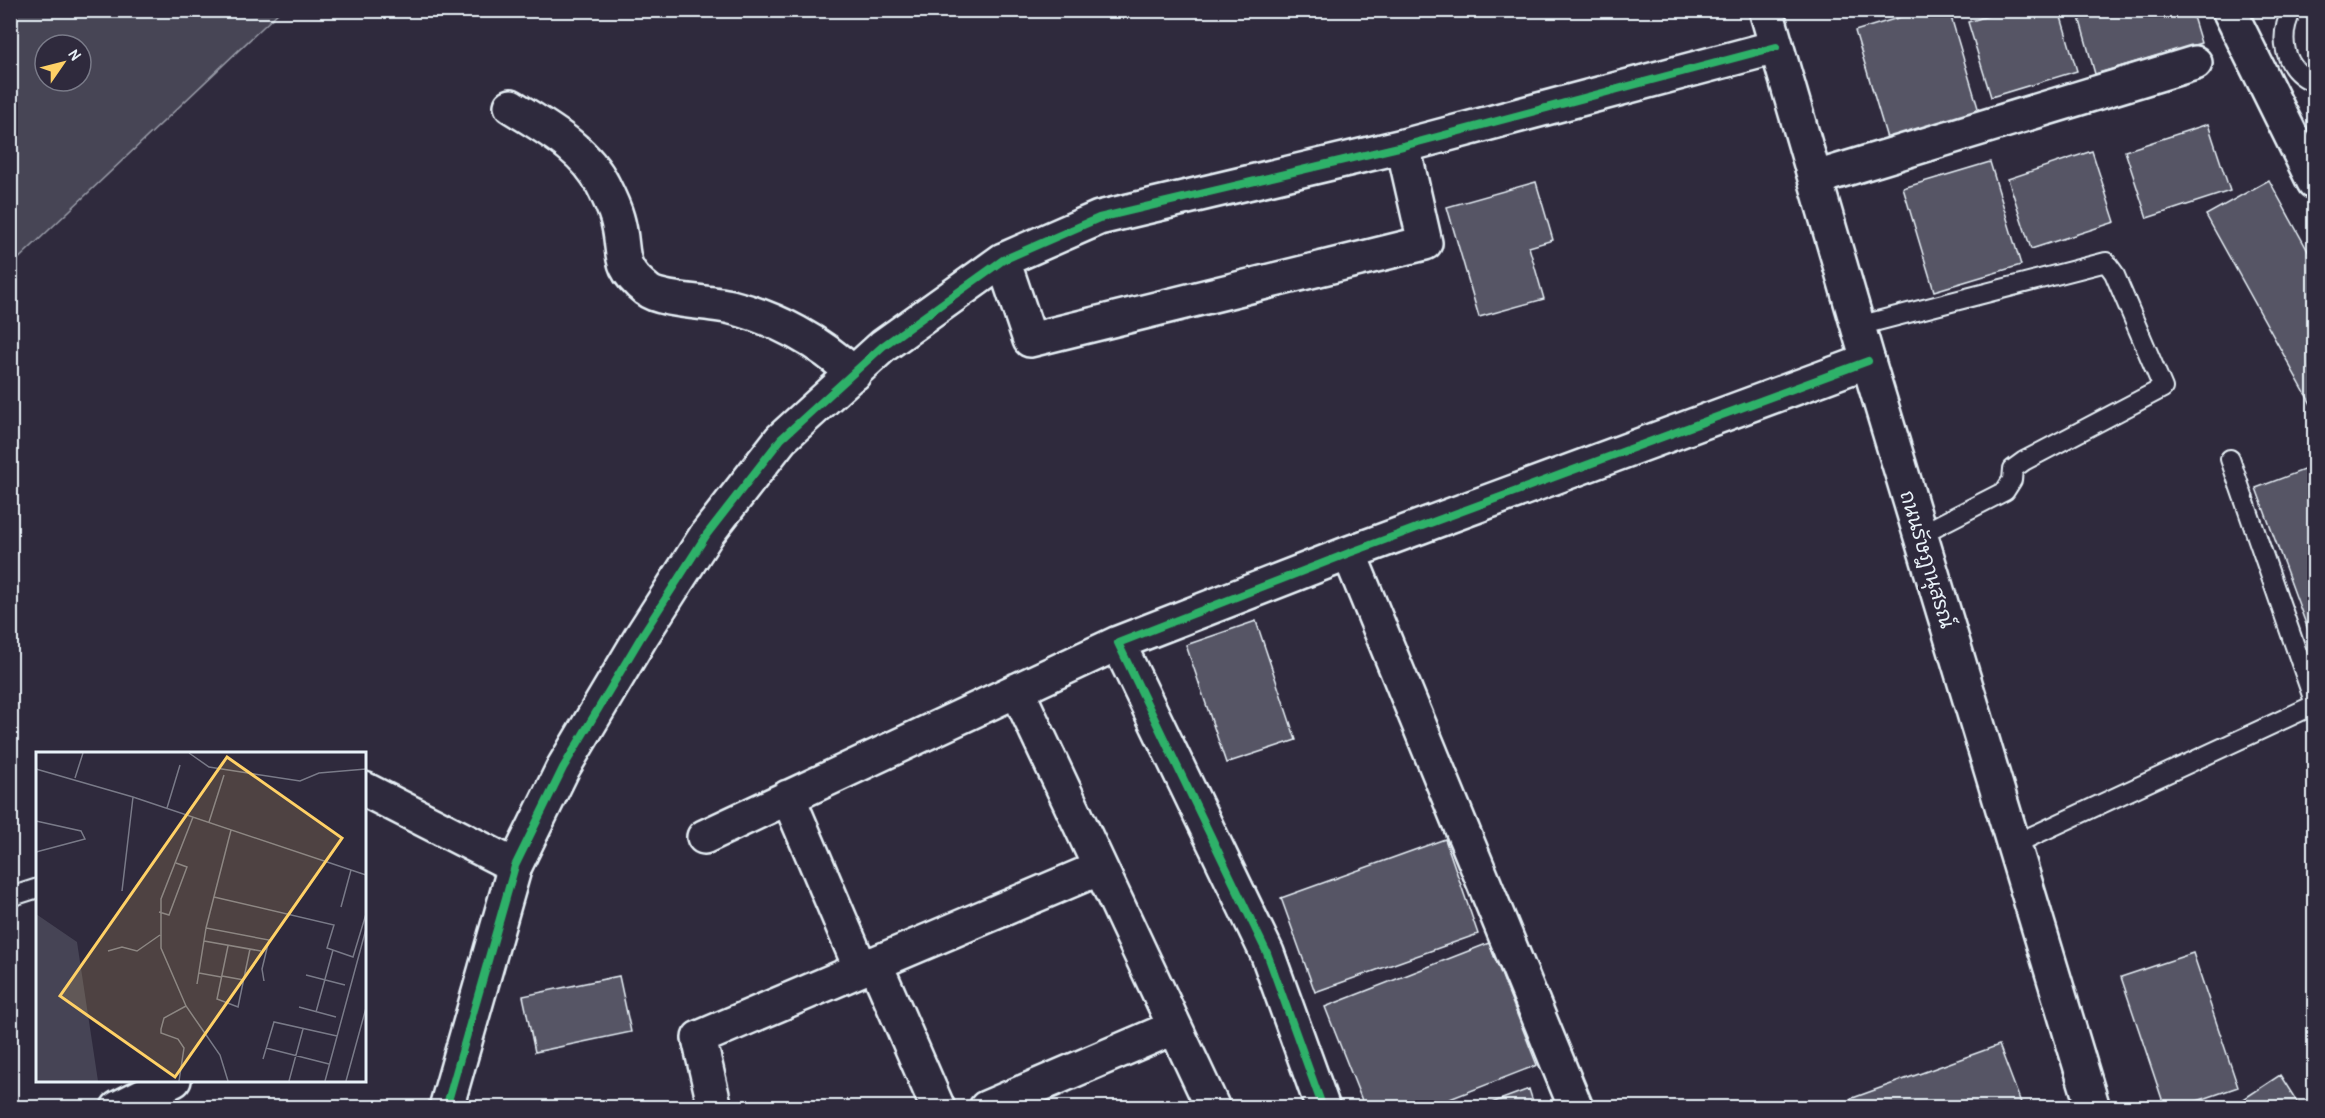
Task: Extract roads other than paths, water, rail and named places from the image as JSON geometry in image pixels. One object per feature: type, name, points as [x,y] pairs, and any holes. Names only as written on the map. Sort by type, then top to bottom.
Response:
[{"type":"street","name":"ถนนรัษฎานุสรณ์","points":[[1766,10],[1868,361],[2093,1107]]},
{"type":"street","points":[[2229,10],[2314,182]]},
{"type":"street","points":[[446,1107],[515,866],[563,768],[641,637],[707,534],[781,439],[884,346],[1003,261],[1099,218],[1403,146],[1776,47]]},
{"type":"street","points":[[1816,178],[2195,63]]},
{"type":"street","points":[[511,106],[575,148],[602,183],[618,219],[620,254],[631,278],[650,293],[731,307],[782,325],[831,352],[854,374]]},
{"type":"street","points":[[1003,261],[1030,340],[1425,243],[1403,146]]},
{"type":"street","points":[[704,837],[1118,643],[1349,553],[1868,361]]},
{"type":"street","points":[[1349,553],[1576,1107]]},
{"type":"street","points":[[1118,643],[1267,953],[1323,1107]]},
{"type":"street","points":[[1017,690],[1212,1106]]},
{"type":"street","points":[[366,790],[515,866]]},
{"type":"street","points":[[788,797],[938,1107]]},
{"type":"street","points":[[715,1107],[699,1038],[1100,868]]},
{"type":"street","points":[[986,1107],[1175,1027]]},
{"type":"street","points":[[118,1107],[170,1082]]},
{"type":"lane","points":[[2275,102],[2290,62],[2284,32],[2292,10]]},
{"type":"lane","points":[[2246,42],[2290,62],[2314,82]]},
{"type":"lane","points":[[1858,326],[2106,262],[2114,273],[2163,388],[2024,461],[2013,469],[2012,480],[2005,491],[1921,534]]},
{"type":"lane","points":[[2015,844],[2314,703],[2230,459]]},
{"type":"lane","points":[[10,897],[36,889]]}]
